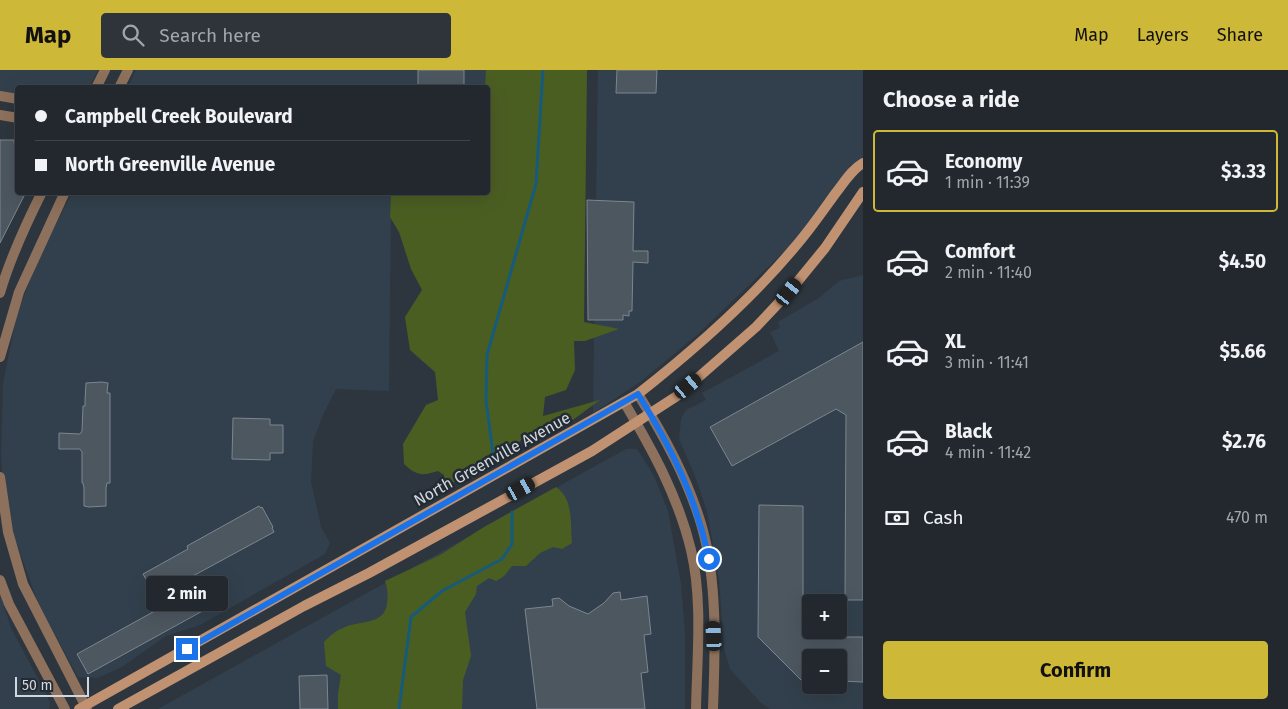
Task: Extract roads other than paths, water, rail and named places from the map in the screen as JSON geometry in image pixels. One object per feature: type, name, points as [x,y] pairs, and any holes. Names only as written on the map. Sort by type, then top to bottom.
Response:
[{"type":"main road","name":"North Greenville Avenue","points":[[84,708],[638,394],[720,325],[763,283],[795,248],[861,164]]},
{"type":"main road","points":[[118,709],[304,606],[369,574],[592,451],[677,396],[756,327],[789,292],[825,248],[863,192]]},
{"type":"street","points":[[98,85],[105,70]]},
{"type":"street","points":[[120,85],[128,70]]},
{"type":"street","points":[[0,96],[15,98]]},
{"type":"street","points":[[0,115],[15,118]]},
{"type":"street","points":[[0,293],[4,277],[41,195]]},
{"type":"street","points":[[0,358],[19,292],[64,195]]},
{"type":"street","points":[[638,394],[670,450],[693,502],[702,528],[709,563],[714,636],[713,709]]},
{"type":"street","points":[[624,402],[664,473],[679,510],[691,551],[698,615],[696,709]]},
{"type":"street","points":[[0,477],[8,532],[23,584],[84,708]]},
{"type":"street","points":[[693,565],[709,563]]},
{"type":"street","points":[[0,580],[9,604],[66,709]]},
{"type":"waterway","points":[[493,454],[486,400],[487,355],[536,184],[543,70]]},
{"type":"waterway","points":[[399,709],[411,617],[442,591],[502,559],[512,544],[512,512]]}]
